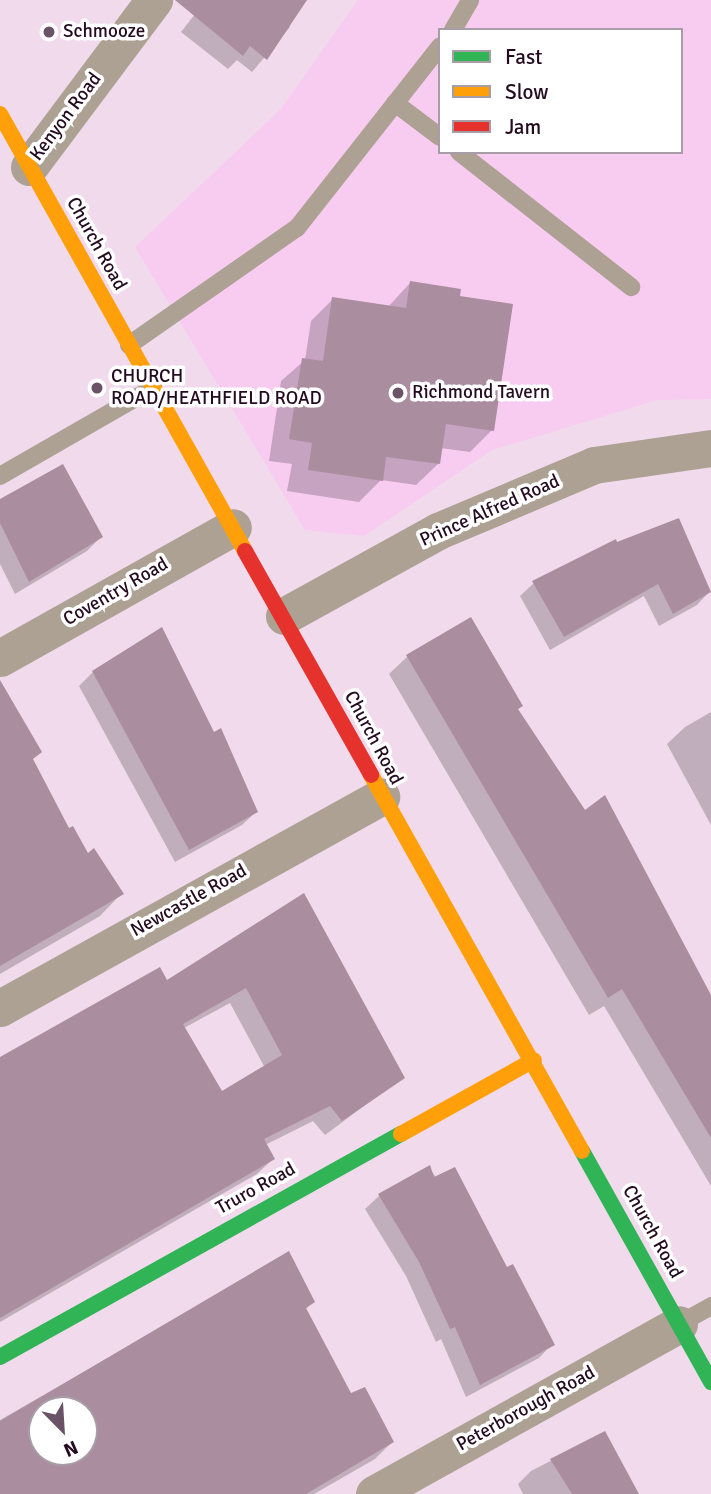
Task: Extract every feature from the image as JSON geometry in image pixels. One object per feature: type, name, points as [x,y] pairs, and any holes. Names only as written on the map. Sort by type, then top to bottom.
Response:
[{"type":"street","name":"Kenyon Road","points":[[29,167],[154,0]]},
{"type":"street","name":"Church Road","points":[[0,114],[284,616],[381,797],[534,1060],[711,1382]]},
{"type":"street","name":"Prince Alfred Road","points":[[284,616],[438,531],[594,465],[711,449]]},
{"type":"street","name":"Coventry Road","points":[[0,658],[233,527]]},
{"type":"street","name":"Newcastle Road","points":[[0,1008],[381,797]]},
{"type":"street","name":"Truro Road","points":[[0,1357],[534,1060]]},
{"type":"street","name":"Peterborough Road","points":[[374,1494],[679,1325]]},
{"type":"lane","points":[[463,26],[470,0]]},
{"type":"lane","points":[[129,345],[298,228],[438,49]]},
{"type":"lane","points":[[396,103],[438,135]]},
{"type":"lane","points":[[462,154],[631,287]]},
{"type":"lane","points":[[0,476],[153,388]]},
{"type":"lane","points":[[679,1325],[711,1306]]},
{"type":"shaded area","points":[[358,0],[711,0],[711,399],[657,400],[492,450],[364,536],[305,530],[135,247],[280,110]]},
{"type":"building","points":[[175,0],[307,0],[267,60],[250,46],[243,56]]},
{"type":"building","name":"Richmond Tavern","points":[[410,281],[461,289],[460,296],[513,304],[494,431],[446,424],[440,464],[386,457],[383,481],[308,470],[312,443],[289,439],[302,358],[323,361],[332,297],[406,308]]},
{"type":"building","points":[[63,464],[103,537],[29,582],[0,523],[0,499]]},
{"type":"building","points":[[679,518],[711,592],[673,614],[658,584],[564,637],[532,581],[616,539],[617,542]]},
{"type":"building","points":[[471,617],[523,706],[518,709],[585,810],[605,795],[711,995],[711,1138],[622,989],[608,998],[406,655]]},
{"type":"building","points":[[162,627],[214,732],[221,728],[258,812],[189,850],[92,671]]},
{"type":"building","points":[[0,680],[42,752],[33,759],[69,828],[73,826],[88,853],[94,848],[124,894],[0,966]]},
{"type":"building","points":[[304,893],[405,1078],[342,1121],[330,1106],[264,1139],[275,1159],[0,1318],[0,1057],[160,967],[167,980]],"holes":[[[246,988],[282,1055],[222,1091],[183,1024]]]},
{"type":"building","points":[[430,1165],[434,1177],[455,1167],[507,1267],[513,1264],[555,1345],[480,1385],[455,1327],[450,1329],[419,1262],[378,1194]]},
{"type":"building","points":[[289,1251],[315,1302],[306,1308],[351,1393],[365,1387],[394,1442],[306,1494],[0,1494],[0,1421],[28,1405],[28,1466],[98,1466],[98,1396],[42,1396]]},
{"type":"building","points":[[605,1431],[639,1494],[572,1494],[550,1459]]},
{"type":"traffic: fast","points":[[0,1357],[401,1134]]},
{"type":"traffic: fast","points":[[582,1151],[711,1382]]},
{"type":"traffic: slow","points":[[0,114],[245,551]]},
{"type":"traffic: slow","points":[[371,775],[582,1151]]},
{"type":"traffic: slow","points":[[401,1134],[534,1060]]},
{"type":"traffic: jam","points":[[245,551],[371,775]]},
{"type":"place","name":"Schmooze","points":[[49,32]]},
{"type":"place","name":"CHURCH ROAD/HEATHFIELD ROAD","points":[[97,388]]},
{"type":"place","name":"Richmond Tavern","points":[[398,393]]}]
